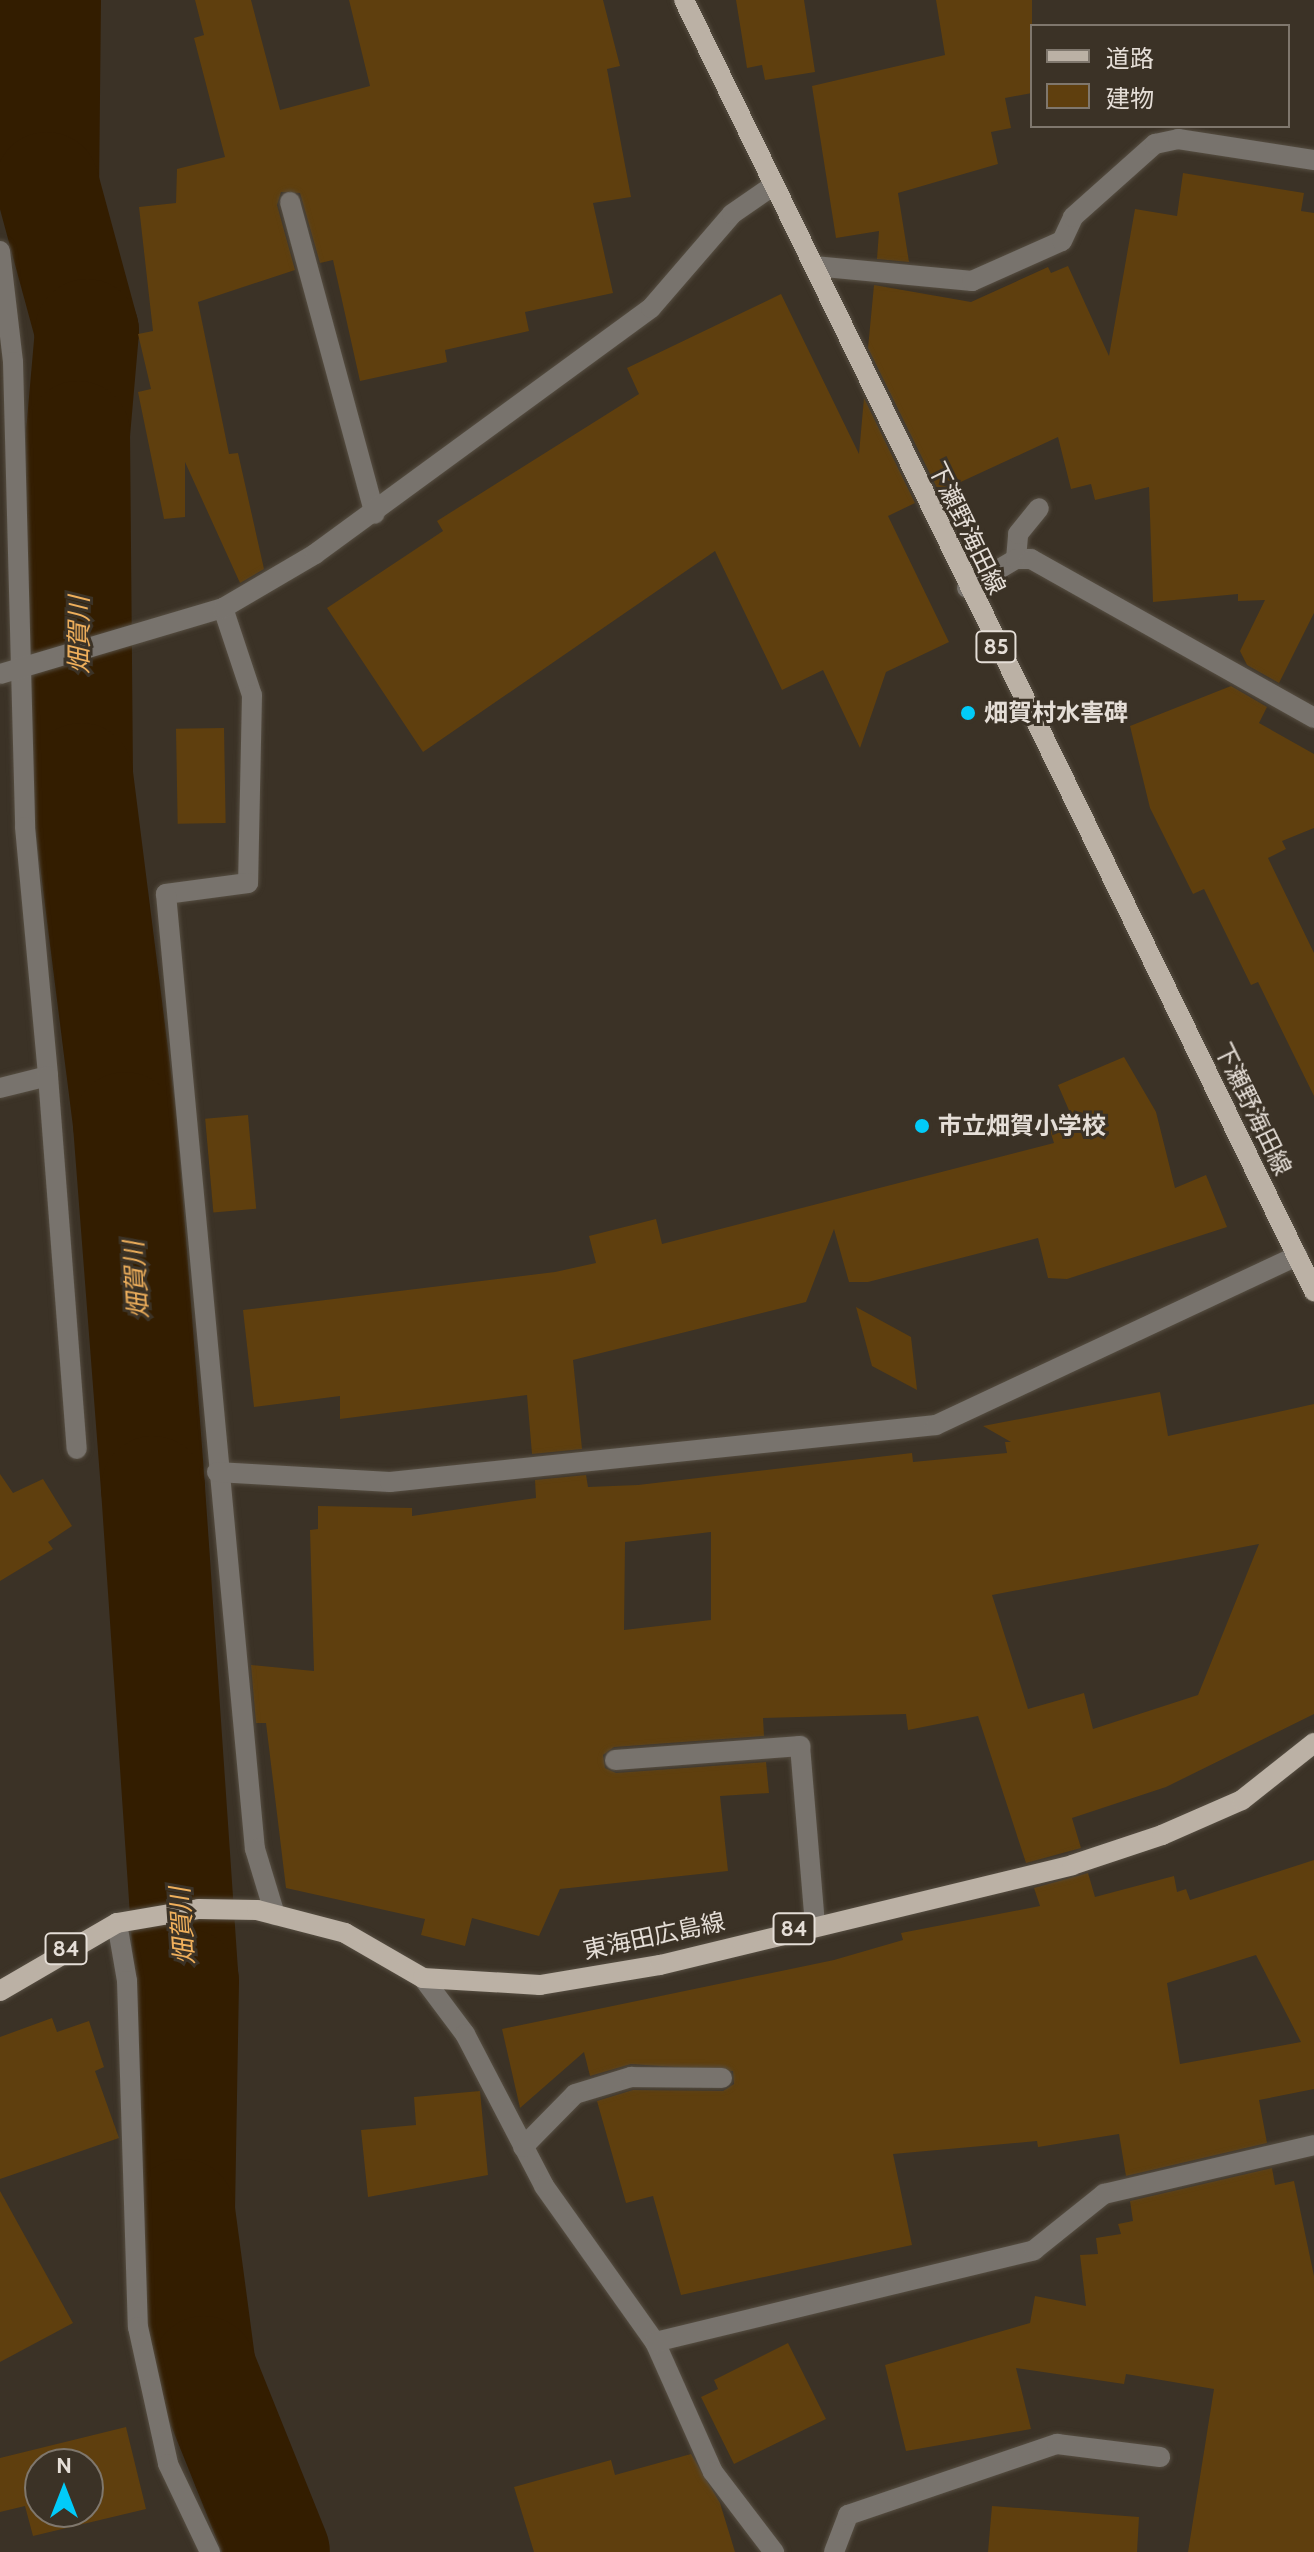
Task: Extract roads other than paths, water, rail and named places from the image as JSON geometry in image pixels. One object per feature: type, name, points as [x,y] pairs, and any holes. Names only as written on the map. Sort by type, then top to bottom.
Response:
[{"type":"main road","name":"下瀬野海田線","points":[[684,0],[967,588],[1314,1291]]},
{"type":"main road","name":"東海田広島線","points":[[0,1991],[126,1919],[266,1912],[345,1933],[423,1978],[540,1985],[660,1965],[815,1924],[1072,1865],[1162,1835],[1242,1800],[1314,1743]]},
{"type":"street","points":[[814,266],[972,281],[1062,241],[1073,217],[1155,144],[1178,139],[1314,160]]},
{"type":"street","points":[[15,670],[223,608],[375,514],[651,308],[732,214],[774,185]]},
{"type":"street","points":[[290,202],[375,514]]},
{"type":"street","points":[[0,251],[13,362],[15,670],[77,1449]]},
{"type":"street","points":[[1016,559],[1018,534],[1039,508]]},
{"type":"street","points":[[967,588],[1016,559],[1031,559],[1314,718]]},
{"type":"street","points":[[223,608],[252,695],[248,883],[166,894],[217,1472],[255,1849],[266,1912]]},
{"type":"street","points":[[0,1088],[48,1076]]},
{"type":"street","points":[[217,1472],[390,1482],[936,1425],[1297,1256]]},
{"type":"street","points":[[615,1760],[800,1746],[815,1924]]},
{"type":"street","points":[[126,1919],[138,2327],[168,2464],[210,2552]]},
{"type":"street","points":[[423,1978],[465,2034],[523,2147],[603,2276],[655,2342],[713,2472],[774,2552]]},
{"type":"street","points":[[523,2147],[575,2094],[631,2077],[722,2078]]},
{"type":"street","points":[[655,2342],[1034,2250],[1104,2194],[1314,2145]]},
{"type":"street","points":[[834,2552],[848,2515],[1057,2444],[1160,2457]]},
{"type":"waterway","name":"畑賀川","points":[[49,0],[47,184],[87,331],[78,433],[81,775],[125,1124],[153,1488],[187,1981],[183,2211],[204,2368],[278,2552]]},
{"type":"place","name":"畑賀村水害碑","points":[[968,713]]},
{"type":"place","name":"市立畑賀小学校","points":[[922,1126]]}]
